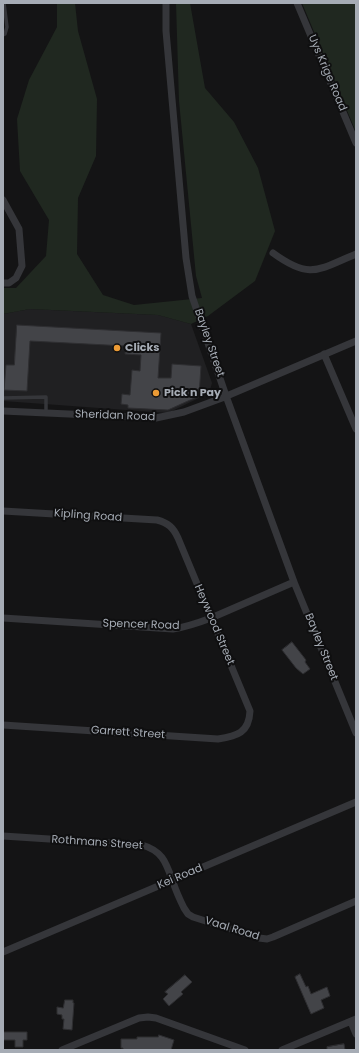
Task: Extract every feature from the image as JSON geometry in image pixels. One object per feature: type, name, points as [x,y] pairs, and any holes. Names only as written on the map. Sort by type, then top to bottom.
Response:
[{"type":"street","name":"Bayley Street","points":[[166,3],[167,38],[182,214],[189,282],[192,296],[226,396],[294,582],[356,733]]},
{"type":"street","name":"Uys Krige Road","points":[[297,3],[356,143]]},
{"type":"street","points":[[3,200],[19,229],[22,266],[16,278],[9,282],[3,283]]},
{"type":"street","points":[[272,253],[290,265],[313,271],[320,270],[356,254]]},
{"type":"street","name":"Sheridan Road","points":[[3,411],[156,418],[184,412],[226,396],[356,341]]},
{"type":"street","points":[[324,354],[356,429]]},
{"type":"street","name":"Kipling Road","points":[[3,511],[157,520],[171,526]]},
{"type":"street","name":"Heywood Street","points":[[171,526],[178,538],[249,706],[250,711],[248,724]]},
{"type":"street","name":"Spencer Road","points":[[3,618],[173,628],[187,626],[211,618],[294,582]]},
{"type":"street","name":"Garrett Street","points":[[3,725],[218,739],[239,734],[248,724]]},
{"type":"street","name":"Kei Road","points":[[3,952],[356,802]]},
{"type":"street","name":"Rothmans Street","points":[[3,836],[142,845],[153,849],[162,856],[168,866],[172,880]]},
{"type":"street","name":"Vaal Road","points":[[172,880],[188,914],[216,925],[263,939],[273,937],[356,901]]},
{"type":"street","points":[[62,1050],[139,1018],[148,1017],[156,1018],[245,1050]]},
{"type":"street","points":[[282,1050],[353,1020],[356,1034]]},
{"type":"street","points":[[81,1042],[84,1050]]},
{"type":"lane","points":[[3,35],[5,34],[7,27],[4,3]]},
{"type":"lane","points":[[3,398],[46,397],[46,414]]},
{"type":"shaded area","points":[[57,3],[75,3],[78,31],[97,99],[96,156],[78,198],[77,254],[103,295],[134,305],[202,298],[196,276],[179,101],[176,3],[190,3],[205,88],[234,122],[258,168],[275,231],[255,281],[208,316],[191,324],[158,315],[30,309],[3,314],[3,288],[16,288],[46,256],[49,220],[20,171],[17,119],[29,80],[57,27]]},
{"type":"shaded area","points":[[302,3],[356,3],[356,132]]},
{"type":"shaded area","points":[[30,309],[158,315],[191,324],[212,383],[209,393],[168,413],[3,401],[3,314]]},
{"type":"building","points":[[17,325],[161,333],[158,378],[171,378],[172,364],[201,366],[199,396],[168,410],[128,408],[128,405],[121,404],[122,394],[130,395],[132,370],[140,371],[141,355],[125,354],[126,346],[30,341],[27,391],[4,390],[6,365],[14,365]]},
{"type":"building","points":[[292,642],[306,660],[305,662],[310,669],[303,674],[296,668],[282,650]]},
{"type":"building","points":[[300,974],[306,987],[308,986],[311,994],[327,987],[330,996],[321,1000],[324,1008],[311,1014],[295,977]]},
{"type":"building","points":[[185,975],[192,982],[181,992],[183,994],[169,1006],[163,999],[168,994],[165,992]]},
{"type":"building","points":[[65,1000],[73,1000],[74,1003],[72,1030],[63,1029],[64,1019],[62,1019],[62,1015],[57,1014],[57,1007],[63,1008]]},
{"type":"building","points":[[3,1032],[27,1032],[27,1040],[23,1040],[23,1047],[15,1047],[15,1040],[3,1040]]},
{"type":"building","points":[[159,1035],[174,1040],[171,1050],[123,1050],[123,1048],[121,1048],[121,1039],[158,1037]]},
{"type":"building","points":[[344,1044],[345,1050],[327,1050],[327,1047]]},
{"type":"place","name":"Clicks","points":[[117,348]]},
{"type":"place","name":"Pick n Pay","points":[[156,393]]}]
